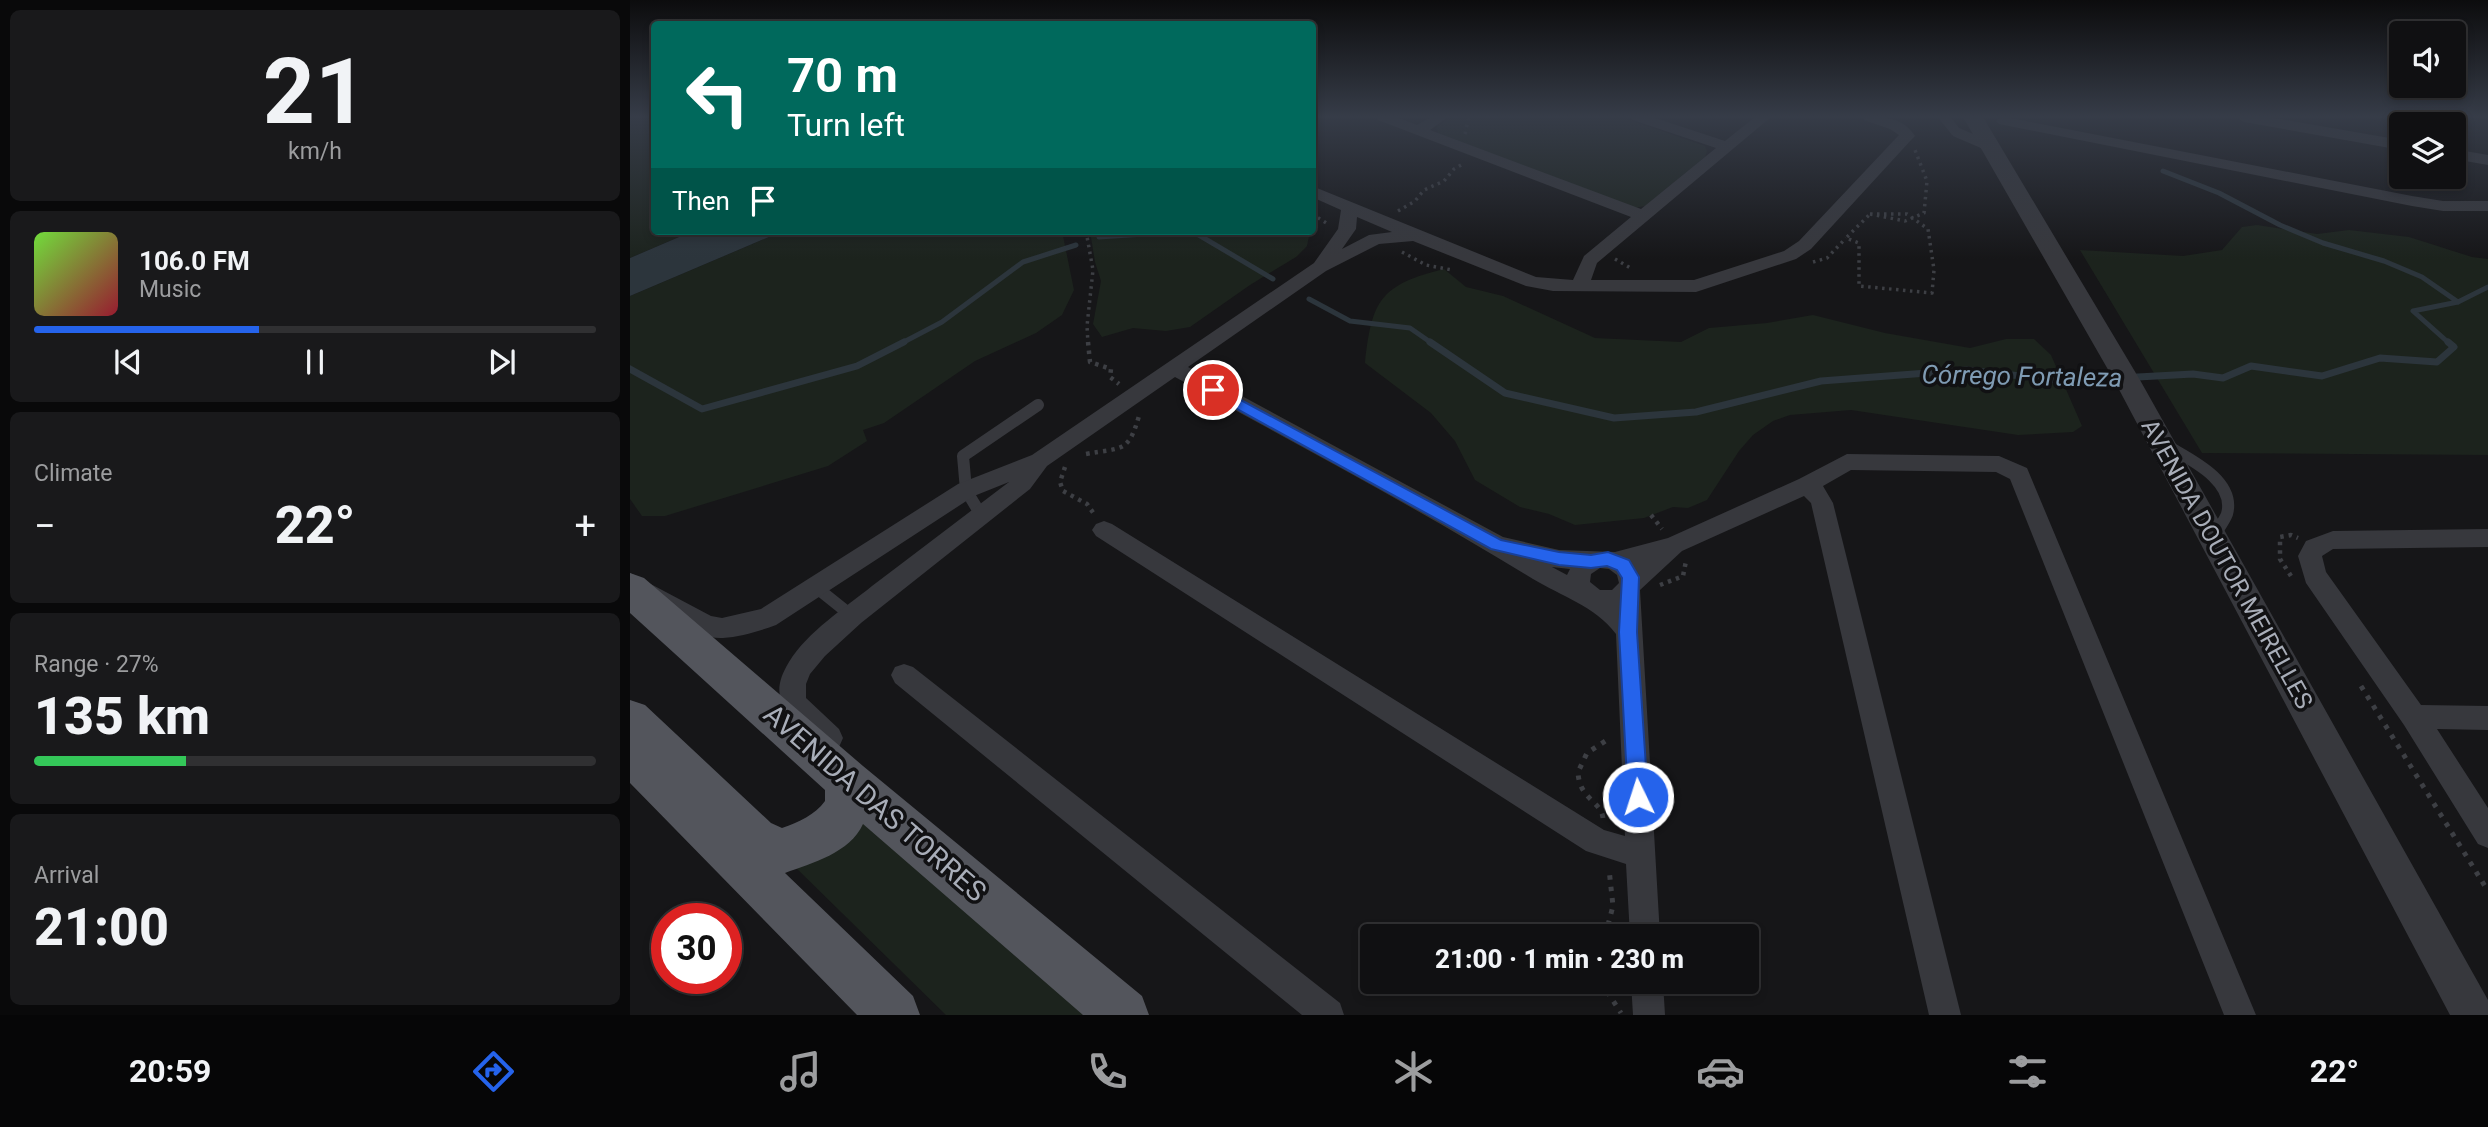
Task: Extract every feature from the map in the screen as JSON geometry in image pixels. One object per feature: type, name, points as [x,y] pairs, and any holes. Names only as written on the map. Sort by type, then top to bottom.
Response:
[{"type":"main road","name":"AVENIDA DAS TORRES","points":[[630,589],[847,781],[1123,1015]]},
{"type":"main road","points":[[630,719],[754,839],[782,851],[812,841],[839,819],[848,804],[847,781]]},
{"type":"main road","points":[[630,753],[894,1015]]},
{"type":"street","points":[[1509,164],[1643,216]]},
{"type":"street","points":[[1581,285],[1590,260],[1706,164]]},
{"type":"street","points":[[1316,193],[1532,282],[1696,286],[1790,255],[1805,245],[1880,164]]},
{"type":"street","name":"AVENIDA DOUTOR MEIRELLES","points":[[2011,164],[2473,1015]]},
{"type":"street","points":[[2204,164],[2443,206],[2488,205]]},
{"type":"street","points":[[1320,267],[1347,229],[1350,208]]},
{"type":"street","points":[[630,583],[706,625],[722,628],[767,618],[966,490],[1040,460],[1320,267],[1375,239],[1415,235]]},
{"type":"street","points":[[1174,368],[1497,545],[1556,581],[1592,598],[1615,599],[1674,545]]},
{"type":"street","points":[[847,781],[837,746],[793,703],[799,668],[816,648],[852,615],[1022,484],[1040,460]]},
{"type":"street","points":[[1628,632],[1619,620],[1578,585],[1584,565],[1599,559],[1616,561],[1674,545],[1807,485],[1847,462],[1999,464],[2019,474],[2240,1015]]},
{"type":"street","points":[[1807,485],[1822,503],[1945,1015]]},
{"type":"street","points":[[1104,530],[1596,841],[1641,853]]},
{"type":"street","points":[[2488,538],[2333,540],[2318,543],[2310,552],[2309,561],[2315,576],[2414,717],[2488,834]]},
{"type":"street","points":[[1497,545],[1559,559],[1591,561]]},
{"type":"street","points":[[1616,561],[1628,570],[1628,632],[1644,924]]},
{"type":"street","points":[[904,674],[1328,1015]]},
{"type":"street","points":[[2414,717],[2488,718]]},
{"type":"street","points":[[1648,994],[1649,1015]]},
{"type":"lane","points":[[981,515],[966,490],[963,456],[1038,405]]},
{"type":"lane","points":[[817,588],[852,615]]},
{"type":"path","points":[[1870,214],[1895,221],[1908,221],[1924,213],[1922,201],[1927,188],[1926,176],[1920,164]]},
{"type":"path","points":[[1087,235],[1093,270],[1087,326],[1090,362],[1111,369],[1110,377],[1121,385]]},
{"type":"path","points":[[1655,585],[1667,584],[1683,576],[1687,568],[1686,561],[1674,545]]},
{"type":"path","points":[[1609,924],[1614,906],[1602,811],[1585,799],[1578,785],[1578,770],[1595,745],[1612,738],[1612,724]]},
{"type":"path","points":[[1609,994],[1622,1015]]},
{"type":"shaded area","points":[[630,164],[651,164],[651,235],[684,235],[630,258]]},
{"type":"shaded area","points":[[1518,164],[1696,164],[1645,206],[1634,208]]},
{"type":"shaded area","points":[[2257,225],[2317,234],[2349,230],[2409,237],[2472,257],[2488,259],[2488,455],[2202,453],[2080,250],[2183,256],[2222,250],[2242,227]]},
{"type":"shaded area","points":[[684,235],[774,235],[630,296],[630,258]]},
{"type":"shaded area","points":[[774,235],[1063,235],[1074,290],[1062,315],[1036,333],[975,361],[884,423],[863,430],[867,441],[828,466],[665,516],[642,516],[630,499],[630,296]]},
{"type":"shaded area","points":[[1091,235],[1309,235],[1307,246],[1296,257],[1190,327],[1166,331],[1133,328],[1102,337],[1093,324],[1101,281]]},
{"type":"shaded area","points":[[1444,269],[1466,287],[1503,296],[1595,338],[1681,342],[1709,328],[1767,323],[1813,315],[1885,333],[1970,348],[2006,339],[2034,339],[2051,355],[2082,426],[2073,432],[2018,435],[1851,410],[1790,415],[1773,421],[1753,435],[1739,451],[1707,500],[1688,508],[1673,507],[1644,518],[1575,525],[1549,514],[1520,507],[1475,480],[1455,441],[1431,413],[1365,363],[1371,324],[1383,298],[1406,282]]},
{"type":"shaded area","points":[[862,817],[1084,1015],[946,1015],[789,861]]},
{"type":"waterway","points":[[2163,171],[2219,193],[2280,225],[2323,243],[2384,261],[2422,277],[2458,302]]},
{"type":"waterway","name":"Córrego Fortaleza","points":[[1099,237],[1129,235]]},
{"type":"waterway","name":"Córrego Fortaleza","points":[[1199,235],[1273,279]]},
{"type":"waterway","name":"Córrego Fortaleza","points":[[900,344],[942,322],[1023,262],[1076,245]]},
{"type":"waterway","name":"Córrego Fortaleza","points":[[2458,302],[2488,287]]},
{"type":"waterway","name":"Córrego Fortaleza","points":[[1309,299],[1350,321],[1410,328],[1433,344]]},
{"type":"waterway","name":"Córrego Fortaleza","points":[[2450,344],[2413,311],[2458,302]]},
{"type":"waterway","name":"Córrego Fortaleza","points":[[630,369],[702,409],[857,366],[904,342]]},
{"type":"waterway","name":"Córrego Fortaleza","points":[[1430,342],[1505,393],[1614,418],[1696,412],[1821,381],[1967,370],[2064,381],[2193,374],[2223,378],[2251,366],[2322,376],[2380,358],[2437,362],[2454,347],[2448,342]]},
{"type":"route","points":[[1213,390],[1497,545],[1559,559],[1608,559],[1623,565],[1630,577],[1628,632],[1638,797]]}]
